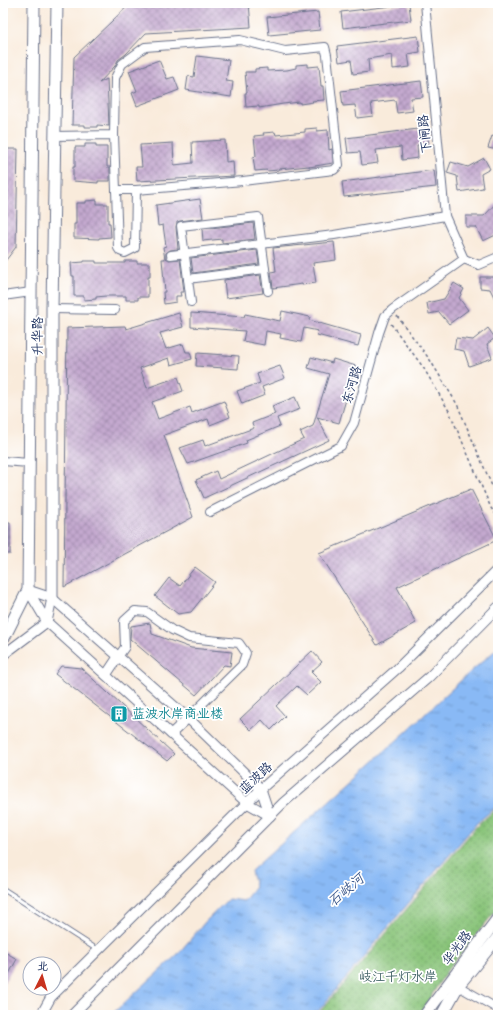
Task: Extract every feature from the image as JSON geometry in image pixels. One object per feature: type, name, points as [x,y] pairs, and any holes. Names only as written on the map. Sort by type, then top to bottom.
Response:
[{"type":"main road","name":"升华路","points":[[4,637],[28,590],[34,3]]},
{"type":"main road","name":"升华路","points":[[52,598],[52,309],[57,3]]},
{"type":"main road","name":"华光路","points":[[425,1015],[498,918]]},
{"type":"main road","name":"华光路","points":[[442,1015],[458,986],[498,937]]},
{"type":"street","name":"下闸路","points":[[425,3],[445,216],[464,259]]},
{"type":"street","points":[[116,190],[136,190],[243,181],[334,170],[339,165],[325,47],[285,51],[240,40],[145,47],[122,64],[116,78],[114,135],[118,248],[120,251],[126,252],[135,248],[136,190]]},
{"type":"street","points":[[54,136],[114,135]]},
{"type":"street","points":[[171,255],[334,235],[445,216]]},
{"type":"street","points":[[191,302],[181,226],[258,217],[268,291]]},
{"type":"street","points":[[385,316],[464,259],[479,265],[498,257]]},
{"type":"street","points":[[188,279],[265,269]]},
{"type":"street","points":[[3,296],[31,292]]},
{"type":"street","points":[[52,309],[115,310]]},
{"type":"street","name":"东河路","points":[[210,512],[341,446],[354,423],[385,316]]},
{"type":"street","points":[[3,461],[29,463]]},
{"type":"street","name":"蓝波路","points":[[41,1015],[52,997],[261,789],[398,668],[498,569]]},
{"type":"street","points":[[28,590],[52,598],[188,718],[261,789],[270,816]]},
{"type":"street","points":[[28,590],[47,622],[247,803],[270,816]]},
{"type":"street","name":"升华路","points":[[47,622],[52,598]]},
{"type":"street","points":[[72,1015],[283,803],[428,677],[498,607]]},
{"type":"street","points":[[106,675],[125,647],[124,621],[134,611],[147,612],[172,630],[189,638],[239,643],[246,653],[242,664],[171,734]]},
{"type":"street","points":[[7,652],[47,622]]},
{"type":"street","points":[[458,986],[498,1009]]},
{"type":"lane","points":[[3,889],[99,950]]},
{"type":"path","points":[[393,310],[430,360],[457,404],[498,500]]},
{"type":"path","points":[[385,316],[423,367],[449,411],[491,508],[498,517]]},
{"type":"green space","name":"岐江千灯水岸","points":[[498,807],[498,908],[448,969],[419,1015],[317,1015],[477,826]]},
{"type":"water","name":"石岐河","points":[[498,648],[498,805],[477,823],[315,1015],[111,1015],[177,955],[206,921],[228,899],[244,901],[255,887],[251,871]]},
{"type":"building","points":[[131,3],[249,3],[251,27],[146,33],[126,54],[118,60],[115,66],[99,83],[107,79],[109,126],[97,125],[97,127],[85,127],[85,125],[72,125],[74,57]]},
{"type":"building","points":[[409,4],[411,20],[343,28],[341,12]]},
{"type":"building","points":[[318,12],[320,30],[269,35],[267,17]]},
{"type":"building","points":[[418,36],[420,52],[408,54],[410,67],[393,69],[392,55],[368,59],[369,72],[353,74],[351,60],[339,62],[337,46]]},
{"type":"building","points":[[197,56],[229,60],[226,81],[233,82],[231,97],[186,90],[188,76],[194,77]]},
{"type":"building","points":[[159,60],[167,79],[174,77],[179,90],[137,106],[132,93],[137,91],[129,71]]},
{"type":"building","points":[[308,64],[308,67],[319,66],[324,100],[259,108],[259,106],[246,107],[245,93],[247,93],[245,72],[255,72],[255,69],[267,68],[267,71],[287,70],[296,68],[296,65]]},
{"type":"building","points":[[421,81],[423,97],[411,98],[413,111],[397,113],[395,100],[371,103],[373,116],[357,118],[355,105],[343,106],[341,91]]},
{"type":"building","points":[[317,128],[317,131],[328,130],[329,150],[332,149],[333,163],[309,167],[255,171],[253,157],[256,156],[254,136],[264,135],[263,133],[275,132],[276,135],[305,132],[305,129]]},
{"type":"building","points":[[426,128],[429,144],[417,145],[418,158],[402,160],[401,147],[376,150],[378,163],[362,165],[360,152],[348,153],[346,138]]},
{"type":"building","points":[[492,136],[498,138],[498,150],[488,148]]},
{"type":"building","points":[[225,140],[226,162],[233,161],[234,176],[137,181],[136,167],[142,167],[140,145],[173,143],[174,165],[193,163],[192,142]]},
{"type":"building","points":[[85,144],[96,144],[96,147],[107,147],[107,167],[110,167],[110,181],[98,181],[98,183],[73,181],[75,147],[85,147]]},
{"type":"building","points":[[3,149],[18,149],[16,247],[3,264]]},
{"type":"building","points":[[484,158],[490,169],[481,174],[483,188],[459,192],[457,176],[447,173],[451,162],[468,167]]},
{"type":"building","points":[[434,170],[436,187],[344,197],[342,182]]},
{"type":"building","points":[[200,199],[203,218],[177,222],[178,249],[170,250],[166,253],[166,258],[169,260],[180,259],[184,292],[180,292],[181,296],[176,296],[176,302],[164,304],[163,292],[165,292],[162,259],[165,259],[163,247],[166,246],[163,225],[158,226],[156,205]]},
{"type":"building","points":[[97,200],[97,204],[108,204],[108,223],[110,223],[111,237],[99,239],[74,238],[76,203],[86,203],[86,201]]},
{"type":"building","points":[[498,201],[498,234],[483,241],[476,227],[466,227],[466,216],[484,216]]},
{"type":"building","points":[[253,223],[255,239],[222,243],[222,239],[203,241],[202,229]]},
{"type":"building","points":[[334,242],[336,260],[313,263],[316,283],[273,288],[271,272],[276,271],[273,248]]},
{"type":"building","points":[[257,250],[259,264],[193,273],[191,258]]},
{"type":"building","points":[[96,261],[96,263],[125,263],[125,261],[137,261],[137,263],[150,263],[148,297],[138,297],[138,300],[126,300],[126,296],[106,296],[84,300],[84,296],[74,296],[74,276],[72,276],[71,263]]},
{"type":"building","points":[[260,275],[263,293],[226,298],[224,280]]},
{"type":"building","points":[[480,277],[498,277],[498,305],[490,289],[480,288]]},
{"type":"building","points":[[454,283],[464,289],[459,298],[468,310],[449,324],[439,312],[429,314],[427,303],[444,299]]},
{"type":"building","points":[[282,311],[310,317],[309,320],[361,335],[358,346],[317,335],[318,331],[304,328],[301,342],[280,338],[281,334],[266,331],[264,345],[243,341],[245,331],[191,327],[191,313],[244,317],[245,314],[280,321]]},
{"type":"building","points":[[179,313],[183,327],[160,333],[166,349],[183,344],[186,352],[190,352],[192,359],[171,365],[169,358],[140,368],[147,388],[178,377],[183,391],[152,402],[158,419],[190,407],[192,413],[224,401],[230,417],[210,425],[208,419],[164,435],[193,517],[64,587],[67,328],[125,326],[126,329]]},
{"type":"building","points":[[488,328],[495,338],[487,344],[492,358],[469,366],[464,351],[454,349],[456,338],[473,340]]},
{"type":"building","points":[[197,353],[239,356],[238,369],[196,366]]},
{"type":"building","points":[[311,357],[332,363],[333,359],[356,366],[339,423],[317,417],[329,440],[204,498],[196,480],[216,471],[219,479],[304,439],[300,432],[313,426],[329,374],[308,368]]},
{"type":"building","points":[[280,366],[285,378],[262,387],[265,395],[242,404],[237,391],[260,383],[257,374]]},
{"type":"building","points":[[295,397],[300,409],[277,418],[280,426],[246,440],[247,443],[188,464],[180,448],[203,440],[205,446],[254,428],[252,423],[275,414],[272,406]]},
{"type":"building","points":[[471,489],[497,540],[397,587],[416,623],[377,645],[319,553]]},
{"type":"building","points":[[3,523],[10,523],[10,554],[3,554]]},
{"type":"building","points":[[195,567],[215,582],[191,612],[178,614],[155,596],[169,578],[180,586]]},
{"type":"building","points":[[150,623],[152,634],[191,648],[232,652],[230,666],[224,665],[196,695],[130,639],[131,626]]},
{"type":"building","points":[[312,651],[322,662],[311,672],[321,682],[307,695],[297,686],[276,706],[285,716],[271,730],[262,720],[251,730],[240,719]]},
{"type":"building","name":"蓝波水岸商业楼","points":[[61,666],[81,668],[174,754],[167,761],[55,674]]},
{"type":"building","points":[[3,951],[17,959],[3,985]]},
{"type":"place","name":"蓝波水岸商业楼","points":[[119,714]]}]
